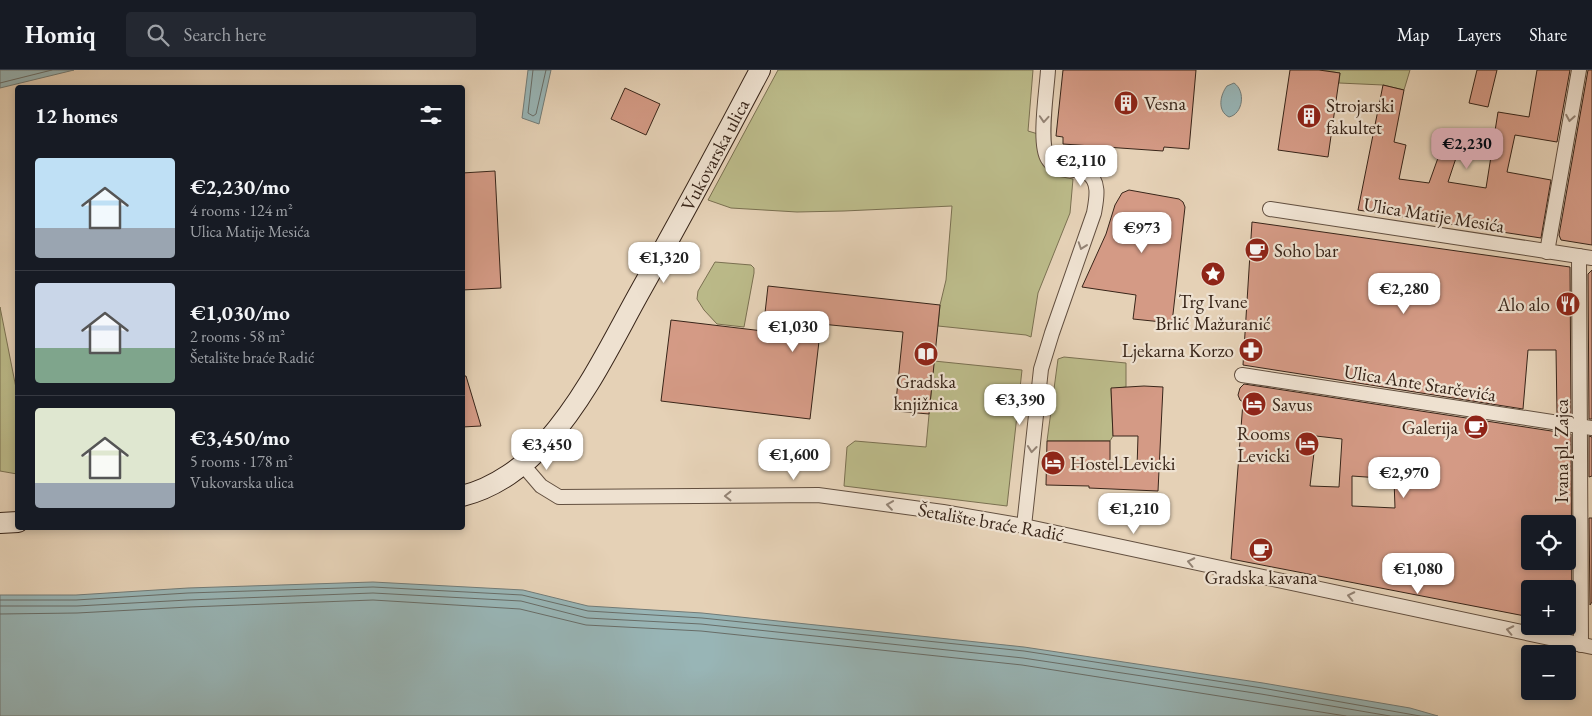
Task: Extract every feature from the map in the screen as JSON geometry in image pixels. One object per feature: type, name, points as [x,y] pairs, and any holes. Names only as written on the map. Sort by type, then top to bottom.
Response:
[{"type":"main road","name":"Vukovarska ulica","points":[[522,465],[546,442],[573,409],[599,366],[760,70]]},
{"type":"main road","points":[[465,495],[473,494],[522,465]]},
{"type":"main road","points":[[0,523],[15,522]]},
{"type":"street","points":[[1024,526],[1041,370],[1094,213],[1097,187],[1094,179],[1088,173],[1056,166],[1048,159],[1043,138],[1048,70]]},
{"type":"street","points":[[1547,252],[1579,70]]},
{"type":"street","name":"Ulica Matije Mesića","points":[[1270,209],[1585,257]]},
{"type":"street","name":"Ivana pl. Zajca","points":[[1585,257],[1587,646]]},
{"type":"street","name":"Ulica Ante Starčevića","points":[[1242,375],[1586,427]]},
{"type":"street","name":"Šetalište braće Radić","points":[[522,465],[541,486],[559,497],[818,495],[944,512],[1024,526],[1587,646]]},
{"type":"shaded area","points":[[778,70],[1033,70],[1028,131],[1038,134],[1046,167],[1052,175],[1073,179],[1070,213],[1038,293],[1031,337],[938,326],[940,305],[946,280],[952,206],[797,212],[731,208],[708,200]]},
{"type":"shaded area","points":[[1319,70],[1410,70],[1404,90],[1383,85],[1339,83],[1340,73]]},
{"type":"shaded area","points":[[715,262],[751,265],[754,268],[744,327],[717,324],[697,299],[698,291]]},
{"type":"shaded area","points":[[0,307],[15,383],[15,474],[0,471]]},
{"type":"shaded area","points":[[1064,357],[1126,363],[1126,387],[1111,389],[1113,436],[1110,441],[1047,441],[1058,359]]},
{"type":"shaded area","points":[[934,361],[1022,370],[1007,506],[844,486],[847,447],[855,441],[926,447]]},
{"type":"water","points":[[0,70],[74,70],[0,88]]},
{"type":"water","points":[[528,70],[551,70],[539,124],[522,118]]},
{"type":"water","points":[[1234,83],[1240,91],[1241,102],[1237,112],[1229,117],[1221,107],[1221,98],[1227,86]]},
{"type":"water","points":[[373,582],[523,590],[588,606],[702,613],[1024,647],[1263,683],[1410,708],[1438,716],[0,716],[0,595],[76,595],[188,588]]},
{"type":"building","name":"Vesna","points":[[1063,70],[1196,70],[1189,149],[1164,147],[1163,151],[1063,144],[1063,137],[1056,136]]},
{"type":"building","name":"Strojarski fakultet","points":[[1290,70],[1319,70],[1340,73],[1328,157],[1278,150]]},
{"type":"building","points":[[1477,70],[1497,70],[1488,107],[1469,103]]},
{"type":"building","points":[[1537,70],[1570,70],[1557,142],[1515,135],[1507,172],[1551,180],[1541,238],[1358,210],[1383,85],[1404,90],[1394,142],[1406,145],[1399,179],[1429,183],[1443,144],[1459,149],[1448,182],[1486,188],[1498,112],[1529,117]]},
{"type":"building","points":[[1588,70],[1592,70],[1592,245],[1561,240],[1559,235]]},
{"type":"building","points":[[625,88],[660,104],[646,135],[611,119]]},
{"type":"building","points":[[495,171],[501,288],[465,290],[465,173]]},
{"type":"building","points":[[1129,190],[1179,199],[1185,207],[1172,323],[1133,319],[1136,295],[1082,287],[1106,234],[1115,205],[1122,193]]},
{"type":"building","points":[[1252,222],[1570,267],[1571,416],[1557,414],[1556,350],[1528,350],[1523,409],[1243,365]]},
{"type":"building","points":[[1592,270],[1592,419],[1589,419],[1588,274]]},
{"type":"building","points":[[768,286],[940,305],[929,414],[895,411],[903,332],[821,324],[810,419],[661,401],[671,320],[763,331]]},
{"type":"building","points":[[465,376],[466,376],[481,426],[465,427]]},
{"type":"building","points":[[1244,384],[1571,434],[1571,515],[1521,515],[1521,570],[1572,570],[1572,580],[1521,580],[1521,615],[1231,559],[1243,402],[1238,395],[1240,388]],"holes":[[[1316,436],[1342,439],[1339,487],[1310,486]],[[1352,476],[1394,479],[1395,508],[1352,506]]]},
{"type":"building","points":[[1163,387],[1158,491],[1046,485],[1047,441],[1110,441],[1110,467],[1137,468],[1138,436],[1113,436],[1111,388]]},
{"type":"building","points":[[1589,436],[1592,437],[1592,476],[1589,477]]},
{"type":"building","points":[[1589,518],[1592,518],[1592,602],[1590,605]]},
{"type":"place","name":"Vesna","points":[[1126,103]]},
{"type":"place","name":"Strojarski fakultet","points":[[1309,116]]},
{"type":"place","name":"Soho bar","points":[[1257,250]]},
{"type":"place","name":"Trg Ivane Brlić Mažuranić","points":[[1213,274]]},
{"type":"place","name":"Alo alo","points":[[1568,304]]},
{"type":"place","name":"Ljekarna Korzo","points":[[1251,350]]},
{"type":"place","name":"Gradska knjižnica","points":[[926,354]]},
{"type":"place","name":"Savus","points":[[1254,404]]},
{"type":"place","name":"Galerija","points":[[1476,427]]},
{"type":"place","name":"Rooms Levicki","points":[[1307,444]]},
{"type":"place","name":"Hostel Levicki","points":[[1053,463]]},
{"type":"place","name":"Gradska kavana","points":[[1261,550]]}]
